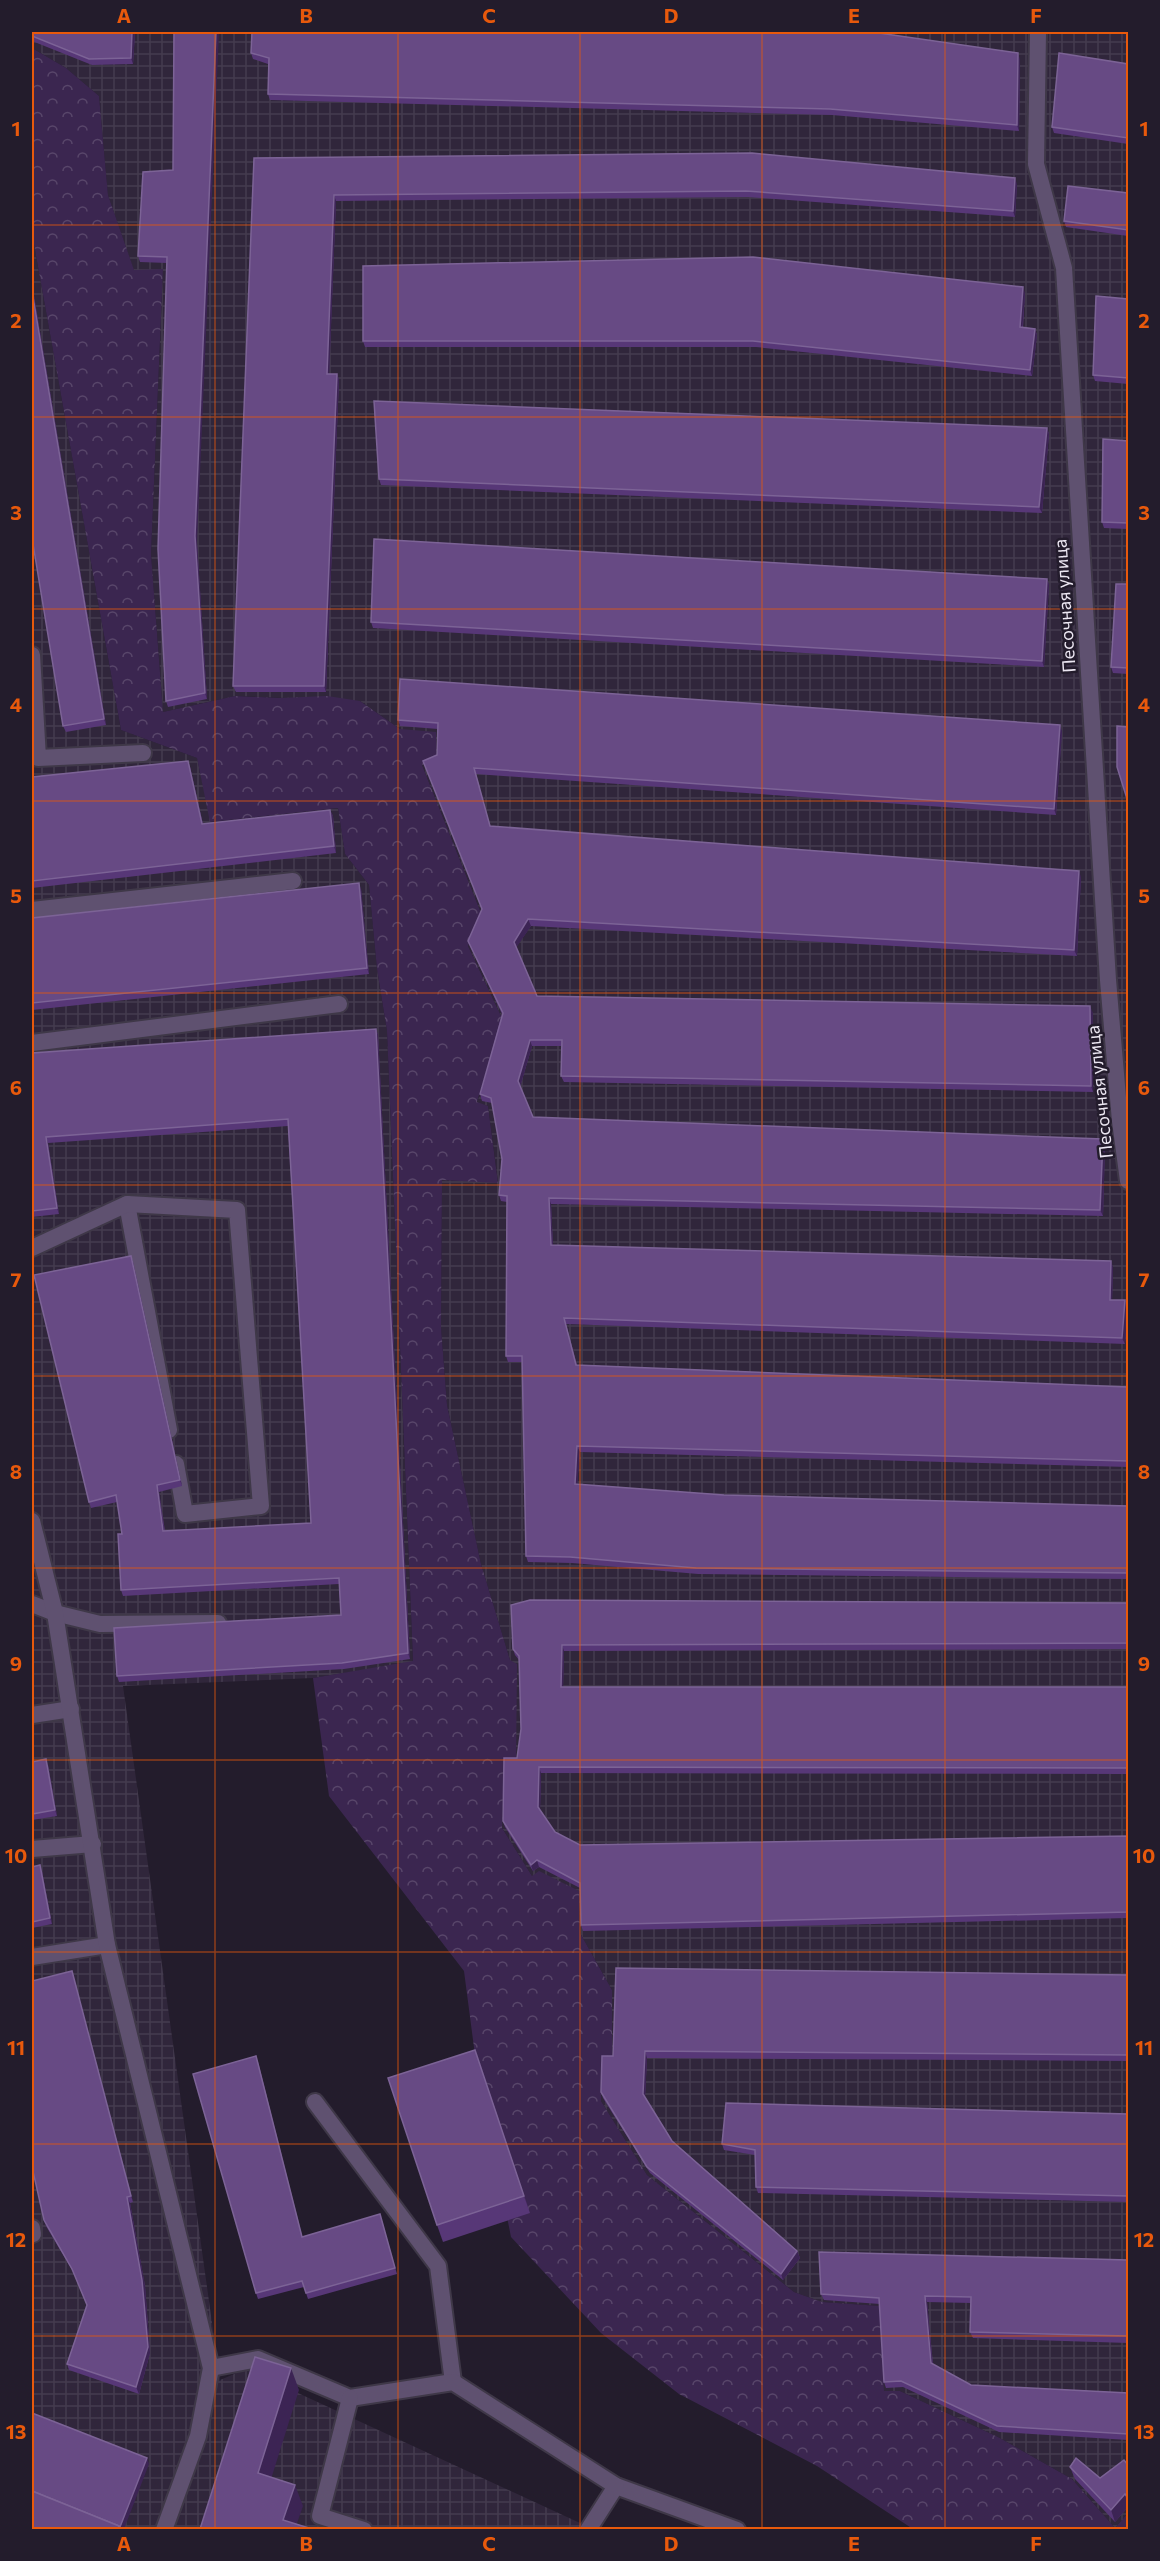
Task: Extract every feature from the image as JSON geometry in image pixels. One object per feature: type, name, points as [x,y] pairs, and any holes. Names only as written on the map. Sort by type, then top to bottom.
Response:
[{"type":"street","name":"Песочная улица","points":[[1038,32],[1036,164],[1064,268],[1108,980],[1120,1121],[1128,1181]]},
{"type":"street","points":[[32,656],[38,758],[143,753]]},
{"type":"street","points":[[32,910],[293,881]]},
{"type":"street","points":[[32,1043],[339,1004]]},
{"type":"street","points":[[32,1248],[127,1204],[237,1210],[261,1506],[185,1514],[127,1204]]},
{"type":"street","points":[[32,1521],[56,1613],[107,1945],[211,2368],[198,2436],[164,2529]]},
{"type":"street","points":[[32,1604],[56,1613],[100,1624],[231,1623]]},
{"type":"street","points":[[32,1715],[71,1709]]},
{"type":"street","points":[[32,1849],[93,1844]]},
{"type":"street","points":[[32,1957],[107,1945]]},
{"type":"street","points":[[315,2102],[438,2266],[453,2382]]},
{"type":"street","points":[[211,2368],[258,2359],[350,2398],[453,2382],[616,2487],[737,2529]]},
{"type":"street","points":[[350,2398],[320,2516],[364,2529]]},
{"type":"street","points":[[588,2529],[616,2487]]},
{"type":"shaded area","points":[[32,32],[1128,32],[1128,2513],[1115,2528],[1072,2479],[998,2437],[900,2391],[884,2391],[879,2306],[822,2302],[794,2292],[647,2175],[601,2101],[601,2058],[611,2058],[612,1990],[580,1933],[579,1891],[532,1876],[502,1828],[504,1761],[516,1761],[510,1660],[481,1564],[447,1405],[441,1327],[442,1180],[498,1182],[488,1106],[477,1103],[502,1018],[468,946],[481,913],[422,765],[400,729],[360,701],[235,696],[163,712],[151,554],[163,270],[134,271],[108,195],[99,96],[66,68],[32,48]]},
{"type":"shaded area","points":[[32,233],[121,730],[197,758],[211,822],[338,808],[345,854],[369,885],[377,969],[387,1031],[413,1662],[313,1678],[123,1686],[220,2380],[246,2369],[593,2529],[32,2529]]},
{"type":"green space","points":[[32,48],[66,68],[99,96],[108,195],[134,270],[163,269],[151,554],[163,712],[235,696],[281,698],[327,696],[360,701],[400,729],[436,732],[436,760],[422,765],[481,913],[468,946],[502,1018],[477,1102],[488,1106],[498,1183],[442,1180],[441,1327],[447,1405],[481,1564],[510,1660],[517,1664],[516,1761],[504,1761],[502,1828],[532,1876],[539,1871],[579,1891],[580,1933],[612,1990],[612,2058],[601,2059],[601,2101],[647,2175],[794,2292],[822,2302],[880,2306],[884,2391],[900,2391],[998,2437],[1072,2479],[1115,2528],[1128,2513],[1128,2529],[913,2529],[817,2466],[679,2394],[601,2333],[511,2237],[475,2055],[464,1971],[329,1796],[313,1678],[413,1661],[387,1031],[377,969],[369,885],[345,854],[338,808],[210,822],[197,758],[121,730],[32,233]]},
{"type":"building","points":[[32,32],[132,32],[131,58],[89,59],[32,36]]},
{"type":"building","points":[[174,32],[216,32],[195,536],[205,693],[166,701],[158,549],[167,257],[138,256],[143,172],[173,170]]},
{"type":"building","points":[[252,32],[872,32],[1018,53],[1017,125],[830,109],[268,94],[269,58],[251,53]]},
{"type":"building","points":[[1059,53],[1128,64],[1128,138],[1052,127]]},
{"type":"building","points":[[752,153],[1015,178],[1013,211],[746,191],[334,195],[327,374],[337,374],[324,686],[233,686],[254,158]]},
{"type":"building","points":[[1068,186],[1128,193],[1128,230],[1064,221]]},
{"type":"building","points":[[753,257],[1023,287],[1020,327],[1035,329],[1030,370],[753,341],[363,341],[363,266]]},
{"type":"building","points":[[32,291],[104,719],[63,726],[32,538]]},
{"type":"building","points":[[1096,296],[1128,299],[1128,378],[1093,375]]},
{"type":"building","points":[[374,401],[1047,428],[1039,507],[379,479]]},
{"type":"building","points":[[1103,439],[1128,441],[1128,523],[1102,522]]},
{"type":"building","points":[[374,539],[1047,579],[1042,661],[371,622]]},
{"type":"building","points":[[1116,584],[1128,584],[1128,668],[1111,667]]},
{"type":"building","points":[[400,679],[1060,725],[1054,809],[474,768],[490,826],[1079,871],[1074,950],[528,919],[514,942],[537,996],[1090,1006],[1091,1086],[561,1076],[562,1040],[530,1040],[518,1081],[533,1117],[1103,1139],[1100,1210],[549,1198],[551,1245],[1111,1261],[1110,1300],[1125,1300],[1122,1338],[564,1318],[576,1365],[1128,1387],[1128,1461],[577,1446],[575,1484],[724,1495],[1128,1506],[1128,1573],[696,1568],[570,1557],[526,1556],[522,1356],[506,1356],[507,1196],[499,1195],[502,1159],[491,1098],[480,1094],[503,1013],[468,941],[482,909],[423,761],[437,755],[438,723],[398,720]]},
{"type":"building","points":[[1117,726],[1128,727],[1128,802],[1117,767]]},
{"type":"building","points":[[188,761],[202,824],[330,810],[334,846],[32,881],[32,777]]},
{"type":"building","points":[[359,883],[367,968],[32,1003],[32,918]]},
{"type":"building","points":[[376,1029],[408,1653],[342,1663],[117,1676],[114,1628],[341,1615],[339,1578],[121,1590],[118,1534],[122,1534],[116,1495],[89,1502],[34,1275],[131,1256],[180,1480],[157,1485],[163,1531],[311,1523],[288,1119],[46,1137],[57,1208],[32,1211],[32,1053]]},
{"type":"building","points":[[530,1600],[1128,1603],[1128,1643],[562,1645],[561,1687],[1128,1687],[1128,1768],[539,1767],[538,1807],[555,1832],[580,1845],[1128,1836],[1128,1912],[581,1925],[580,1883],[537,1860],[531,1865],[503,1821],[504,1758],[517,1758],[521,1729],[519,1656],[513,1649],[511,1605]]},
{"type":"building","points":[[46,1759],[55,1810],[32,1814],[32,1762]]},
{"type":"building","points":[[40,1865],[50,1918],[32,1922],[32,1867]]},
{"type":"building","points":[[616,1968],[1128,1975],[1128,2055],[645,2051],[643,2094],[672,2141],[797,2251],[781,2274],[647,2167],[601,2092],[602,2056],[613,2056]]},
{"type":"building","points":[[72,1971],[131,2196],[127,2197],[142,2280],[148,2347],[136,2387],[67,2364],[87,2305],[72,2269],[44,2220],[32,2167],[32,1981]]},
{"type":"building","points":[[475,2050],[524,2196],[437,2225],[388,2078]]},
{"type":"building","points":[[256,2056],[302,2237],[380,2214],[395,2268],[306,2293],[302,2281],[256,2293],[193,2074]]},
{"type":"building","points":[[726,2103],[1128,2114],[1128,2196],[756,2187],[755,2150],[722,2144]]},
{"type":"building","points":[[819,2252],[1128,2260],[1128,2336],[970,2332],[971,2297],[925,2296],[931,2363],[971,2385],[1128,2393],[1128,2434],[997,2426],[901,2381],[884,2382],[879,2298],[821,2294]]},
{"type":"building","points":[[255,2357],[291,2368],[258,2473],[295,2485],[283,2520],[312,2529],[200,2529]]},
{"type":"building","points":[[32,2413],[147,2458],[120,2527],[32,2491]]},
{"type":"building","points":[[1076,2458],[1100,2478],[1124,2460],[1128,2465],[1128,2498],[1125,2494],[1111,2510],[1070,2467]]},
{"type":"building","points":[[32,2491],[119,2526],[118,2529],[32,2529]]}]
